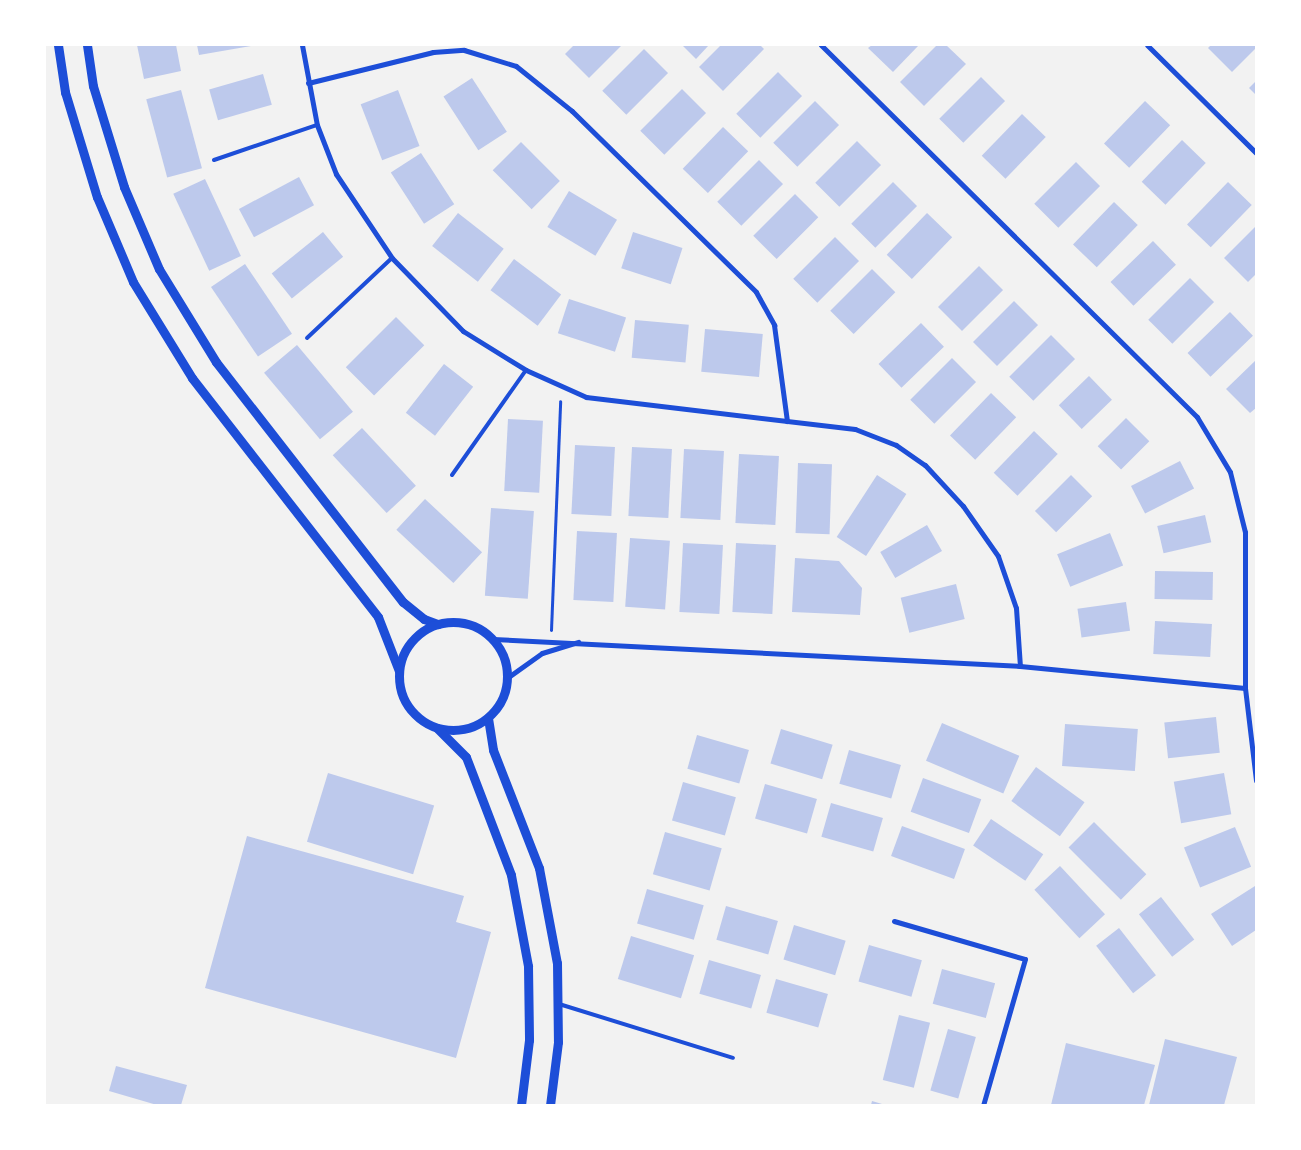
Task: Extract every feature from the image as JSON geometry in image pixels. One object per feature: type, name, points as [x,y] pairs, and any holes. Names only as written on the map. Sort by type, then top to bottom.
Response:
[{"type":"street","points":[[58,45],[65,92],[97,197],[133,282],[192,378],[378,617],[399,671],[404,699],[413,714],[437,728],[466,758],[511,875],[528,966],[529,1040],[521,1105]]},
{"type":"street","points":[[87,45],[93,86],[124,187],[164,277],[216,362],[403,602],[424,619],[438,624],[476,626],[493,639],[502,652],[507,678],[502,702],[488,718],[461,730],[437,728]]},
{"type":"street","points":[[302,45],[317,125],[336,174],[392,258],[463,331],[526,370],[586,397],[855,429],[896,445],[925,465],[963,506],[998,556],[1016,608],[1020,666]]},
{"type":"street","points":[[821,45],[1197,417],[1230,472],[1245,532],[1245,688],[1256,780]]},
{"type":"street","points":[[1147,45],[1256,153]]},
{"type":"street","points":[[308,83],[433,52],[464,50],[516,66],[572,111],[756,292],[774,325],[787,421]]},
{"type":"street","points":[[399,671],[408,645],[438,624]]},
{"type":"street","points":[[493,639],[584,640],[1020,666],[1245,688]]},
{"type":"street","points":[[507,678],[542,653],[584,640]]},
{"type":"street","points":[[488,718],[493,750],[539,868],[557,963],[557,1004],[550,1105]]},
{"type":"street","points":[[894,921],[1025,959],[983,1105]]},
{"type":"lane","points":[[214,160],[317,125]]},
{"type":"lane","points":[[307,338],[392,258]]},
{"type":"lane","points":[[452,475],[526,370]]},
{"type":"lane","points":[[557,1004],[733,1058]]},
{"type":"path","points":[[550,639],[561,386]]},
{"type":"building","points":[[137,45],[176,45],[181,71],[144,79]]},
{"type":"building","points":[[197,45],[251,45],[251,46],[199,55]]},
{"type":"building","points":[[574,45],[622,45],[589,78],[565,54]]},
{"type":"building","points":[[682,45],[709,45],[696,59]]},
{"type":"building","points":[[721,45],[760,45],[764,49],[723,91],[699,67]]},
{"type":"building","points":[[872,45],[919,45],[893,72],[868,48]]},
{"type":"building","points":[[937,45],[946,45],[966,64],[924,106],[900,82]]},
{"type":"building","points":[[1211,45],[1256,45],[1256,48],[1232,72],[1208,48]]},
{"type":"building","points":[[644,49],[668,73],[626,115],[602,91]]},
{"type":"building","points":[[778,72],[802,96],[760,138],[736,114]]},
{"type":"building","points":[[263,74],[272,105],[218,120],[209,89]]},
{"type":"building","points":[[981,77],[1005,101],[963,143],[939,119]]},
{"type":"building","points":[[472,78],[507,132],[478,150],[443,97]]},
{"type":"building","points":[[1256,81],[1256,95],[1249,88]]},
{"type":"building","points":[[682,89],[706,113],[664,155],[640,131]]},
{"type":"building","points":[[181,90],[202,168],[167,178],[146,99]]},
{"type":"building","points":[[398,90],[420,146],[382,160],[361,104]]},
{"type":"building","points":[[815,101],[839,125],[797,167],[773,143]]},
{"type":"building","points":[[1145,101],[1170,125],[1129,168],[1104,143]]},
{"type":"building","points":[[1022,114],[1046,137],[1005,179],[982,156]]},
{"type":"building","points":[[723,127],[748,151],[708,193],[683,169]]},
{"type":"building","points":[[1182,140],[1206,163],[1165,205],[1142,182]]},
{"type":"building","points":[[857,141],[881,165],[839,207],[815,183]]},
{"type":"building","points":[[521,142],[560,181],[532,209],[493,170]]},
{"type":"building","points":[[421,153],[454,204],[424,224],[391,173]]},
{"type":"building","points":[[759,160],[783,184],[741,226],[717,202]]},
{"type":"building","points":[[1076,162],[1100,186],[1058,228],[1034,204]]},
{"type":"building","points":[[299,177],[314,205],[254,237],[239,209]]},
{"type":"building","points":[[205,179],[241,256],[209,271],[173,194]]},
{"type":"building","points":[[893,182],[917,206],[875,248],[851,224]]},
{"type":"building","points":[[1228,182],[1252,205],[1211,247],[1187,224]]},
{"type":"building","points":[[569,191],[617,220],[595,256],[547,227]]},
{"type":"building","points":[[795,194],[818,217],[777,259],[753,236]]},
{"type":"building","points":[[1114,202],[1138,225],[1097,267],[1073,244]]},
{"type":"building","points":[[458,213],[504,249],[478,282],[432,246]]},
{"type":"building","points":[[927,213],[952,237],[912,279],[887,255]]},
{"type":"building","points":[[1256,226],[1256,274],[1248,282],[1224,258]]},
{"type":"building","points":[[323,232],[343,257],[292,298],[272,274]]},
{"type":"building","points":[[633,232],[682,248],[671,284],[621,268]]},
{"type":"building","points":[[835,237],[859,261],[817,303],[793,279]]},
{"type":"building","points":[[1153,241],[1176,265],[1133,306],[1111,282]]},
{"type":"building","points":[[514,259],[561,295],[538,326],[491,290]]},
{"type":"building","points":[[245,264],[292,334],[258,357],[211,287]]},
{"type":"building","points":[[979,266],[1003,290],[962,331],[938,307]]},
{"type":"building","points":[[872,269],[895,292],[854,334],[830,311]]},
{"type":"building","points":[[1190,278],[1214,302],[1172,344],[1148,320]]},
{"type":"building","points":[[569,299],[626,318],[615,352],[558,333]]},
{"type":"building","points":[[1014,301],[1038,325],[997,366],[973,342]]},
{"type":"building","points":[[1230,312],[1253,336],[1210,377],[1188,353]]},
{"type":"building","points":[[396,317],[424,345],[374,395],[346,367]]},
{"type":"building","points":[[635,320],[689,325],[685,363],[632,358]]},
{"type":"building","points":[[921,323],[944,347],[901,388],[879,364]]},
{"type":"building","points":[[705,329],[763,334],[759,377],[701,372]]},
{"type":"building","points":[[1051,335],[1075,359],[1033,401],[1009,377]]},
{"type":"building","points":[[297,345],[353,412],[320,439],[264,373]]},
{"type":"building","points":[[952,358],[976,382],[934,424],[910,400]]},
{"type":"building","points":[[1256,360],[1256,408],[1250,413],[1226,389]]},
{"type":"building","points":[[444,364],[473,387],[435,436],[406,413]]},
{"type":"building","points":[[1089,376],[1112,400],[1082,429],[1059,405]]},
{"type":"building","points":[[991,393],[1016,417],[975,460],[950,435]]},
{"type":"building","points":[[1126,418],[1149,441],[1121,470],[1098,446]]},
{"type":"building","points":[[508,419],[543,421],[539,493],[504,491]]},
{"type":"building","points":[[362,428],[416,486],[387,513],[333,455]]},
{"type":"building","points":[[1034,431],[1058,454],[1017,496],[994,473]]},
{"type":"building","points":[[575,445],[615,447],[611,516],[571,514]]},
{"type":"building","points":[[632,447],[672,449],[668,518],[628,516]]},
{"type":"building","points":[[684,449],[724,451],[720,520],[680,518]]},
{"type":"building","points":[[739,454],[779,456],[775,525],[735,523]]},
{"type":"building","points":[[1180,461],[1194,489],[1145,514],[1131,486]]},
{"type":"building","points":[[798,463],[832,464],[830,534],[796,533]]},
{"type":"building","points":[[877,475],[906,494],[866,556],[837,537]]},
{"type":"building","points":[[1071,475],[1092,496],[1056,532],[1035,511]]},
{"type":"building","points":[[425,499],[482,552],[453,583],[396,530]]},
{"type":"building","points":[[491,508],[534,511],[528,599],[485,596]]},
{"type":"building","points":[[1205,515],[1211,542],[1164,553],[1157,526]]},
{"type":"building","points":[[927,525],[942,551],[895,578],[880,552]]},
{"type":"building","points":[[577,531],[617,533],[613,602],[573,600]]},
{"type":"building","points":[[1110,533],[1123,565],[1070,587],[1057,554]]},
{"type":"building","points":[[630,538],[670,541],[665,610],[625,607]]},
{"type":"building","points":[[683,543],[723,545],[719,614],[679,612]]},
{"type":"building","points":[[736,543],[776,545],[772,614],[732,612]]},
{"type":"building","points":[[795,558],[839,561],[862,588],[860,615],[792,612]]},
{"type":"building","points":[[1155,571],[1213,572],[1213,600],[1155,599]]},
{"type":"building","points":[[956,584],[965,619],[909,633],[901,598]]},
{"type":"building","points":[[1126,602],[1130,631],[1082,638],[1077,609]]},
{"type":"building","points":[[1155,621],[1212,624],[1210,657],[1153,654]]},
{"type":"building","points":[[1216,717],[1220,753],[1168,758],[1164,722]]},
{"type":"building","points":[[942,723],[1019,756],[1003,794],[926,761]]},
{"type":"building","points":[[1065,724],[1138,729],[1135,771],[1062,766]]},
{"type":"building","points":[[781,729],[833,745],[822,779],[770,763]]},
{"type":"building","points":[[697,735],[749,750],[739,784],[687,769]]},
{"type":"building","points":[[849,750],[901,765],[891,799],[839,784]]},
{"type":"building","points":[[1036,767],[1085,802],[1060,836],[1011,801]]},
{"type":"building","points":[[328,773],[434,805],[413,874],[307,842]]},
{"type":"building","points":[[1224,773],[1231,814],[1181,823],[1174,782]]},
{"type":"building","points":[[923,778],[981,799],[969,833],[911,812]]},
{"type":"building","points":[[683,782],[736,797],[725,836],[672,820]]},
{"type":"building","points":[[765,784],[817,799],[807,833],[755,819]]},
{"type":"building","points":[[831,803],[883,818],[873,852],[821,837]]},
{"type":"building","points":[[991,819],[1043,854],[1025,881],[973,846]]},
{"type":"building","points":[[1094,822],[1146,874],[1121,900],[1069,847]]},
{"type":"building","points":[[902,826],[965,849],[954,879],[891,856]]},
{"type":"building","points":[[1235,827],[1251,867],[1200,887],[1184,848]]},
{"type":"building","points":[[665,832],[722,848],[710,891],[653,874]]},
{"type":"building","points":[[247,836],[464,896],[456,922],[491,932],[456,1058],[205,988]]},
{"type":"building","points":[[1060,866],[1105,914],[1079,938],[1034,890]]},
{"type":"building","points":[[1255,886],[1256,930],[1232,946],[1211,914]]},
{"type":"building","points":[[647,889],[704,905],[694,940],[637,924]]},
{"type":"building","points":[[1161,897],[1194,940],[1172,957],[1139,914]]},
{"type":"building","points":[[726,906],[778,921],[768,955],[716,940]]},
{"type":"building","points":[[794,925],[846,941],[835,975],[783,959]]},
{"type":"building","points":[[1119,928],[1156,975],[1133,993],[1096,946]]},
{"type":"building","points":[[631,936],[694,955],[681,998],[618,979]]},
{"type":"building","points":[[869,945],[922,960],[911,997],[859,982]]},
{"type":"building","points":[[709,960],[761,975],[751,1009],[699,994]]},
{"type":"building","points":[[942,969],[995,983],[986,1018],[933,1004]]},
{"type":"building","points":[[776,979],[828,994],[818,1028],[766,1013]]},
{"type":"building","points":[[899,1015],[930,1023],[914,1088],[883,1080]]},
{"type":"building","points":[[948,1029],[976,1037],[958,1099],[930,1091]]},
{"type":"building","points":[[1165,1039],[1237,1057],[1224,1105],[1149,1105]]},
{"type":"building","points":[[1066,1043],[1155,1065],[1144,1105],[1051,1105]]},
{"type":"building","points":[[116,1066],[187,1085],[181,1105],[157,1105],[109,1091]]},
{"type":"building","points":[[872,1101],[882,1104],[882,1105],[871,1105]]}]
